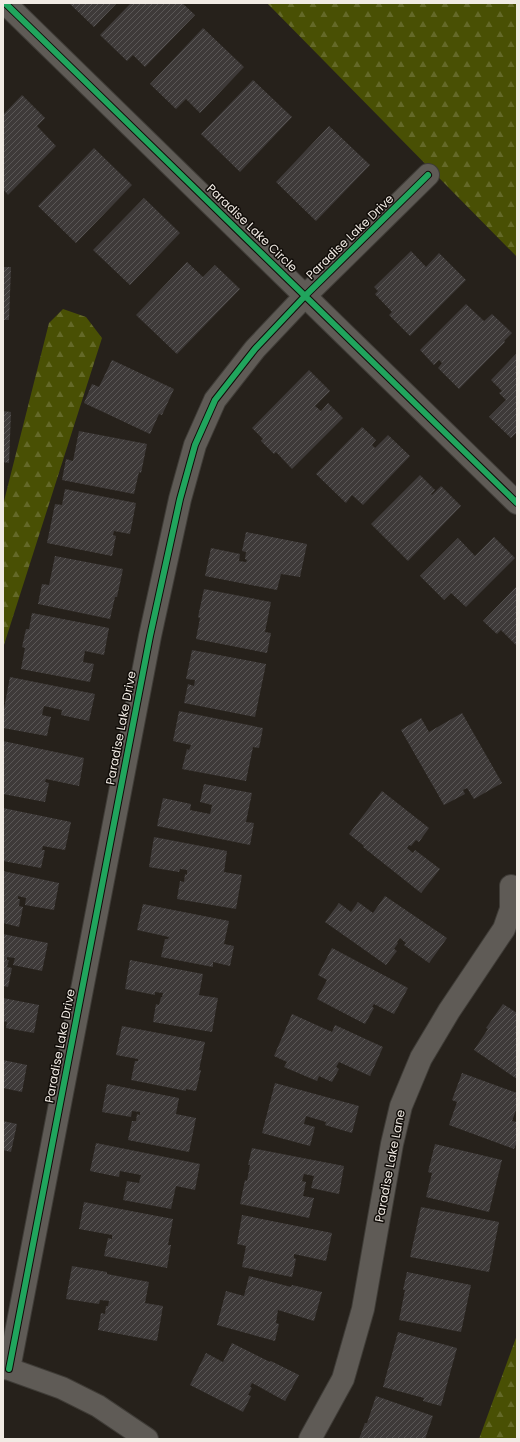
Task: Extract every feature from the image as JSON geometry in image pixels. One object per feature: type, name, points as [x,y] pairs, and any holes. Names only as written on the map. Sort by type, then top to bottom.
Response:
[{"type":"street","name":"Paradise Lake Circle","points":[[8,14],[306,296],[517,503]]},
{"type":"street","name":"Paradise Lake Drive","points":[[6,1369],[150,636],[180,499],[195,445],[215,400],[255,349],[306,296],[428,176]]},
{"type":"street","name":"Paradise Lake Lane","points":[[310,1439],[343,1379],[363,1309],[392,1144],[401,1106],[422,1058],[445,1017],[504,929],[511,909],[511,886]]},
{"type":"street","points":[[6,1369],[62,1388],[98,1406],[147,1439]]},
{"type":"green space","points":[[267,3],[517,3],[517,257]]},
{"type":"green space","points":[[63,309],[86,317],[102,338],[3,648],[3,505],[49,323]]},
{"type":"green space","points":[[517,1335],[517,1439],[479,1439]]},
{"type":"building","points":[[69,3],[117,3],[94,27]]},
{"type":"building","points":[[131,3],[182,3],[195,15],[145,67],[133,55],[127,61],[100,35]]},
{"type":"building","points":[[203,28],[244,67],[200,113],[186,99],[176,109],[150,84]]},
{"type":"building","points":[[253,80],[292,117],[240,172],[201,134]]},
{"type":"building","points":[[22,95],[45,118],[37,126],[56,146],[8,195],[3,189],[3,115]]},
{"type":"building","points":[[329,126],[370,165],[316,221],[276,182]]},
{"type":"building","points":[[94,148],[132,185],[76,243],[38,206]]},
{"type":"building","points":[[144,198],[180,233],[130,285],[93,250]]},
{"type":"building","points":[[411,251],[426,267],[439,253],[466,280],[410,336],[389,315],[392,312],[375,294],[378,291],[374,287]]},
{"type":"building","points":[[187,262],[203,277],[215,265],[240,289],[177,354],[136,315]]},
{"type":"building","points":[[3,267],[11,267],[9,320],[3,320]]},
{"type":"building","points":[[466,304],[484,321],[492,314],[512,333],[459,389],[438,368],[442,363],[439,360],[434,365],[420,350]]},
{"type":"building","points":[[517,353],[517,432],[511,438],[489,417],[506,400],[499,393],[502,391],[491,380]]},
{"type":"building","points":[[112,360],[174,389],[162,415],[159,414],[150,434],[84,403],[92,384],[99,387]]},
{"type":"building","points":[[309,370],[330,391],[315,406],[321,411],[328,403],[343,418],[292,469],[276,452],[274,454],[261,441],[263,439],[252,428]]},
{"type":"building","points":[[3,411],[11,412],[9,463],[3,462]]},
{"type":"building","points":[[362,427],[376,440],[372,445],[375,448],[388,435],[410,456],[363,505],[352,495],[346,503],[316,474]]},
{"type":"building","points":[[79,431],[147,444],[141,473],[139,472],[134,494],[62,480],[66,459],[73,461]]},
{"type":"building","points":[[420,475],[435,490],[431,494],[432,495],[441,486],[461,506],[408,561],[371,524]]},
{"type":"building","points":[[65,489],[136,503],[130,534],[114,531],[113,535],[116,536],[112,556],[47,543],[55,504],[62,505]]},
{"type":"building","points":[[246,532],[307,544],[300,577],[281,574],[277,590],[205,576],[211,548],[240,554],[239,561],[246,562],[246,552],[242,551]]},
{"type":"building","points":[[494,537],[515,558],[466,607],[451,593],[444,600],[420,576],[458,538],[475,556]]},
{"type":"building","points":[[55,556],[123,569],[117,597],[115,597],[110,619],[38,604],[42,584],[49,585]]},
{"type":"building","points":[[517,586],[517,646],[501,630],[497,634],[483,621]]},
{"type":"building","points":[[204,589],[271,602],[265,632],[271,633],[267,653],[196,639],[200,618],[198,617]]},
{"type":"building","points":[[32,613],[109,628],[104,655],[85,651],[83,662],[94,664],[90,682],[21,669],[25,648],[22,647],[26,629],[29,629]]},
{"type":"building","points":[[192,650],[266,664],[255,717],[184,703],[188,684],[194,686],[195,680],[186,679]]},
{"type":"building","points":[[10,677],[95,694],[89,721],[61,715],[62,710],[44,706],[42,715],[51,717],[47,736],[3,728],[3,714]]},
{"type":"building","points":[[179,711],[263,728],[259,748],[253,747],[246,781],[182,769],[187,749],[189,750],[191,745],[173,741]]},
{"type":"building","points":[[462,713],[502,783],[474,799],[467,788],[463,790],[465,794],[444,805],[401,730],[421,718],[429,732]]},
{"type":"building","points":[[3,741],[84,758],[79,786],[46,779],[45,782],[49,783],[45,802],[3,794]]},
{"type":"building","points":[[204,784],[252,793],[246,822],[254,823],[250,845],[157,826],[163,798],[191,804],[190,810],[210,814],[212,805],[200,802]]},
{"type":"building","points":[[382,791],[429,828],[419,842],[416,840],[407,848],[413,853],[415,850],[440,869],[421,893],[349,834]]},
{"type":"building","points":[[3,808],[71,822],[65,850],[43,846],[42,850],[45,850],[41,868],[3,861]]},
{"type":"building","points":[[154,837],[227,851],[224,872],[242,875],[236,909],[177,899],[180,881],[184,882],[185,874],[187,875],[187,870],[180,869],[179,872],[149,867]]},
{"type":"building","points":[[3,871],[59,883],[54,910],[25,905],[26,898],[18,896],[18,899],[20,899],[19,906],[23,907],[19,927],[3,923]]},
{"type":"building","points":[[385,896],[447,938],[429,963],[404,945],[406,943],[400,938],[394,949],[397,951],[386,965],[325,922],[339,903],[351,912],[358,902],[373,913]]},
{"type":"building","points":[[143,904],[229,921],[224,944],[234,946],[230,966],[213,962],[213,967],[161,957],[165,939],[168,939],[169,937],[137,930]]},
{"type":"building","points":[[3,934],[48,943],[42,971],[13,965],[15,958],[7,957],[7,960],[9,960],[7,967],[12,968],[8,987],[3,986]]},
{"type":"building","points":[[332,948],[408,988],[394,1014],[374,1004],[372,1007],[374,1008],[365,1024],[317,999],[327,980],[318,975]]},
{"type":"building","points":[[130,960],[203,974],[199,995],[218,998],[212,1032],[153,1022],[156,1004],[159,1005],[163,993],[155,992],[155,995],[125,989]]},
{"type":"building","points":[[3,998],[39,1005],[34,1033],[6,1028],[7,1022],[3,1021]]},
{"type":"building","points":[[503,1004],[517,1013],[517,1079],[474,1050],[488,1029],[486,1028]]},
{"type":"building","points":[[292,1014],[332,1032],[335,1025],[383,1047],[370,1076],[339,1062],[336,1067],[339,1069],[332,1082],[319,1076],[317,1081],[284,1067],[287,1062],[274,1056]]},
{"type":"building","points":[[122,1026],[205,1042],[196,1091],[186,1089],[186,1091],[131,1080],[135,1061],[138,1061],[138,1059],[116,1055]]},
{"type":"building","points":[[3,1060],[27,1065],[22,1092],[3,1088]]},
{"type":"building","points":[[462,1073],[517,1093],[517,1107],[512,1121],[517,1122],[517,1142],[514,1149],[449,1125],[457,1102],[452,1100]]},
{"type":"building","points":[[275,1083],[359,1106],[352,1133],[325,1125],[326,1122],[306,1116],[304,1124],[315,1127],[310,1146],[262,1133]]},
{"type":"building","points":[[107,1084],[179,1098],[176,1114],[196,1118],[189,1152],[128,1140],[132,1121],[136,1121],[137,1114],[140,1115],[140,1112],[132,1111],[131,1117],[102,1112]]},
{"type":"building","points":[[3,1121],[17,1124],[11,1152],[3,1150]]},
{"type":"building","points":[[96,1143],[200,1164],[195,1190],[176,1186],[171,1209],[123,1200],[127,1181],[139,1183],[141,1175],[120,1171],[119,1177],[90,1171]]},
{"type":"building","points":[[435,1144],[502,1160],[489,1212],[426,1197],[432,1173],[428,1172]]},
{"type":"building","points":[[252,1148],[344,1166],[339,1194],[311,1188],[314,1176],[304,1174],[302,1181],[306,1182],[303,1196],[314,1198],[309,1218],[240,1204],[245,1180],[247,1181],[250,1165],[248,1165]]},
{"type":"building","points":[[84,1202],[173,1219],[168,1245],[171,1245],[167,1268],[104,1256],[108,1238],[112,1239],[112,1235],[79,1229]]},
{"type":"building","points":[[421,1207],[499,1222],[489,1272],[410,1257]]},
{"type":"building","points":[[242,1215],[332,1233],[326,1261],[294,1254],[294,1258],[296,1259],[292,1277],[242,1267],[246,1246],[237,1244]]},
{"type":"building","points":[[72,1266],[107,1272],[107,1274],[149,1282],[145,1303],[163,1306],[157,1341],[98,1330],[101,1313],[105,1314],[106,1306],[108,1306],[109,1301],[100,1300],[99,1304],[66,1299]]},
{"type":"building","points":[[407,1272],[471,1285],[461,1332],[399,1320]]},
{"type":"building","points":[[249,1276],[291,1287],[292,1285],[322,1292],[314,1321],[278,1310],[276,1323],[279,1324],[275,1341],[217,1325],[226,1291],[244,1296]]},
{"type":"building","points":[[398,1332],[457,1348],[441,1406],[423,1401],[424,1398],[383,1387]]},
{"type":"building","points":[[232,1343],[299,1375],[285,1401],[252,1383],[250,1387],[252,1388],[248,1395],[251,1396],[243,1412],[190,1385],[206,1353],[223,1362]]},
{"type":"building","points":[[376,1396],[433,1416],[425,1439],[359,1439],[365,1423],[367,1423]]},
{"type":"cycle path","points":[[5,3],[517,503]]},
{"type":"cycle path","points":[[9,1369],[150,636],[180,499],[195,445],[215,400],[255,349],[306,295],[428,175]]}]
